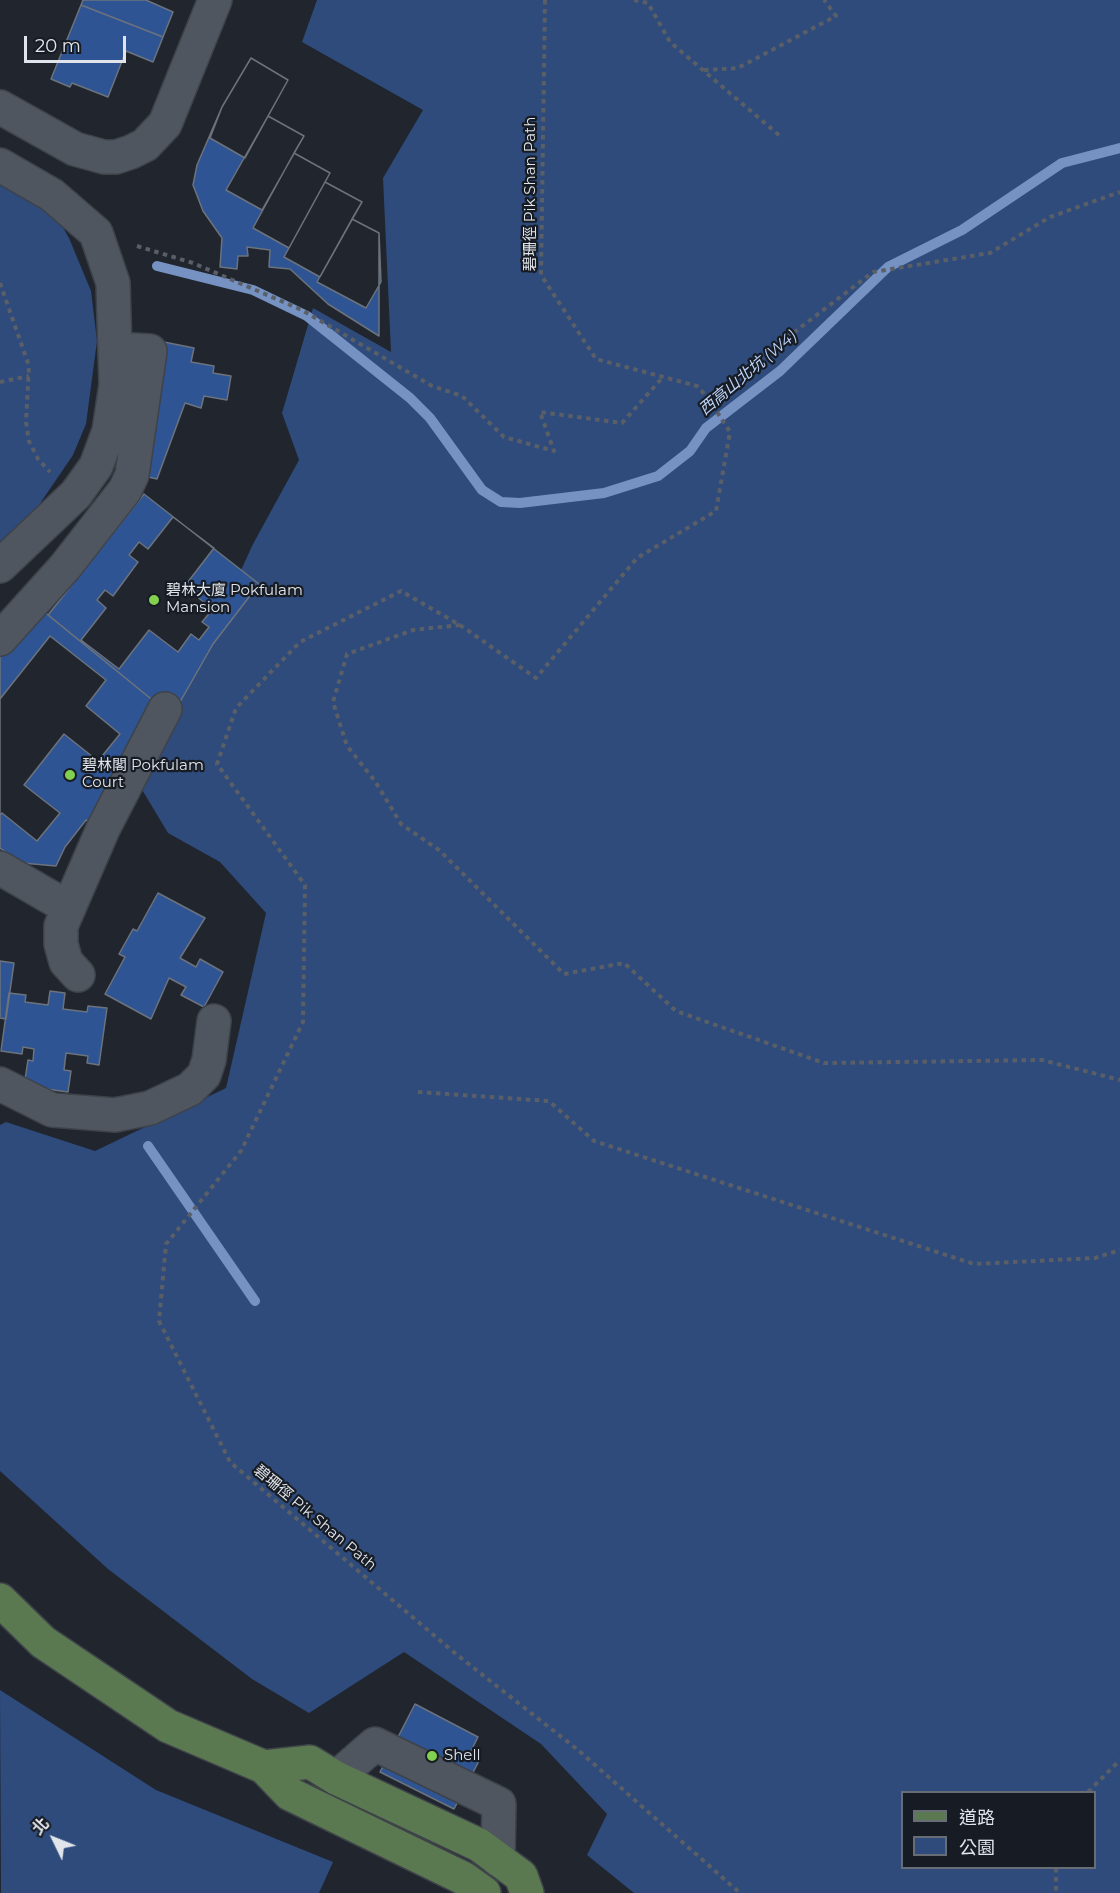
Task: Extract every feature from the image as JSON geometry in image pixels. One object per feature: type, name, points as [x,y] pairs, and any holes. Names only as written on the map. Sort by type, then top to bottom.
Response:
[{"type":"main road","points":[[0,1600],[43,1642],[168,1726],[264,1767],[290,1794],[464,1878],[484,1893]]},
{"type":"main road","points":[[264,1767],[310,1762],[336,1778],[479,1845],[521,1876],[527,1893]]},
{"type":"street","points":[[0,107],[75,149],[104,157],[116,157],[131,152],[145,145],[165,124],[215,0]]},
{"type":"street","points":[[0,165],[52,195],[96,233],[112,283],[116,349],[116,385],[109,431],[96,466],[75,494],[0,566]]},
{"type":"street","points":[[0,639],[65,567],[124,490],[132,475],[150,351],[116,349]]},
{"type":"street","points":[[78,975],[66,962],[61,944],[61,926],[103,829],[165,709]]},
{"type":"street","points":[[0,868],[69,908]]},
{"type":"street","points":[[0,1084],[52,1110],[115,1115],[150,1108],[190,1089],[204,1075],[209,1060],[214,1021]]},
{"type":"street","points":[[336,1778],[375,1744],[499,1804],[498,1860]]},
{"type":"path","name":"碧珊徑 Pik Shan Path","points":[[545,0],[541,275],[596,359],[697,386],[708,398]]},
{"type":"path","points":[[634,0],[648,3],[670,42],[780,136]]},
{"type":"path","points":[[703,70],[738,68],[836,16],[824,0]]},
{"type":"path","points":[[1120,192],[1050,217],[990,253],[873,272],[708,398],[730,432],[716,511],[637,558],[536,678],[460,625],[413,630],[347,654],[333,702],[347,746],[375,781],[401,825],[440,850],[564,974],[624,963],[676,1011],[824,1063],[1042,1060],[1120,1080]]},
{"type":"path","points":[[96,233],[194,263],[302,310],[432,386],[462,396],[504,437],[554,451],[540,411],[622,423],[663,377]]},
{"type":"path","points":[[0,283],[29,366],[26,422],[29,441],[38,459],[75,494]]},
{"type":"path","points":[[0,382],[29,376]]},
{"type":"path","name":"碧珊徑 Pik Shan Path","points":[[460,625],[401,591],[300,642],[236,708],[218,764],[305,885],[303,1022],[242,1151],[166,1244],[159,1321],[230,1462],[456,1654],[578,1750],[740,1893]]},
{"type":"path","points":[[418,1092],[549,1101],[594,1141],[974,1264],[1095,1258],[1120,1250]]},
{"type":"path","points":[[1089,1791],[1120,1760]]},
{"type":"path","points":[[1056,1869],[1056,1893]]},
{"type":"green space","points":[[317,0],[1120,0],[1120,1893],[634,1893],[587,1855],[607,1814],[541,1744],[404,1652],[309,1713],[252,1679],[108,1569],[0,1471],[0,1125],[6,1122],[95,1151],[226,1088],[266,913],[220,862],[168,833],[141,788],[253,544],[299,460],[282,413],[313,308],[391,352],[383,178],[423,110],[302,42]]},
{"type":"green space","points":[[0,178],[58,219],[69,238],[91,291],[97,341],[86,424],[73,455],[39,505],[0,545]]},
{"type":"green space","points":[[0,1690],[156,1790],[333,1862],[319,1893],[1,1893]]},
{"type":"building","points":[[83,0],[146,0],[173,12],[163,37],[81,5]]},
{"type":"building","points":[[81,5],[163,37],[153,62],[126,51],[108,97],[72,83],[70,87],[51,79]]},
{"type":"building","points":[[251,58],[288,80],[245,158],[210,138],[222,107]]},
{"type":"building","points":[[251,58],[288,80],[268,116],[304,136],[294,153],[330,173],[325,182],[362,202],[352,219],[379,233],[379,336],[328,304],[290,269],[269,267],[270,250],[247,247],[248,256],[238,256],[237,269],[220,267],[222,238],[203,211],[193,185],[197,165],[222,107]]},
{"type":"building","points":[[268,116],[304,136],[262,210],[226,190]]},
{"type":"building","points":[[294,153],[330,173],[289,248],[253,228]]},
{"type":"building","points":[[325,182],[362,202],[320,277],[284,257]]},
{"type":"building","points":[[352,219],[379,233],[381,282],[366,308],[317,282]]},
{"type":"building","points":[[159,341],[194,348],[191,362],[214,366],[213,373],[231,376],[227,400],[204,396],[201,408],[185,403],[157,479],[135,474]]},
{"type":"building","name":"碧林大廈 Pokfulam Mansion","points":[[144,494],[259,584],[213,644],[172,716],[48,615]]},
{"type":"building","points":[[173,517],[214,548],[184,587],[213,609],[202,622],[209,627],[199,640],[191,634],[178,652],[149,630],[119,669],[81,640],[106,608],[97,600],[105,590],[113,596],[138,562],[129,555],[139,542],[148,549]]},
{"type":"building","name":"碧林閣 Pokfulam Court","points":[[36,605],[172,716],[110,833],[86,820],[65,847],[56,866],[22,863],[0,848],[0,652]]},
{"type":"building","points":[[50,636],[106,680],[86,706],[120,734],[98,761],[64,734],[24,785],[60,813],[37,841],[2,813],[0,815],[0,699]]},
{"type":"building","points":[[158,893],[205,918],[180,958],[196,967],[200,959],[223,972],[204,1007],[181,995],[186,987],[169,978],[151,1019],[105,994],[125,957],[119,954],[133,929],[137,931]]},
{"type":"building","points":[[0,961],[14,963],[6,1019],[0,1018]]},
{"type":"building","points":[[50,991],[65,993],[63,1009],[87,1012],[88,1006],[107,1008],[99,1065],[87,1063],[88,1056],[66,1053],[64,1070],[71,1071],[68,1092],[24,1086],[28,1060],[33,1061],[34,1049],[23,1047],[22,1054],[1,1051],[9,993],[26,995],[25,1002],[48,1005]]},
{"type":"building","name":"Shell","points":[[415,1704],[478,1737],[470,1753],[480,1759],[454,1809],[380,1772]]},
{"type":"waterway","name":"西高山北坑 (W4)","points":[[157,266],[253,290],[307,316],[410,398],[430,418],[482,490],[501,502],[520,503],[604,493],[658,476],[690,451],[706,428],[780,371],[888,267],[962,230],[1062,163],[1120,148]]},
{"type":"waterway","points":[[148,1146],[255,1301]]},
{"type":"place","name":"碧林大廈 Pokfulam Mansion","points":[[154,600]]},
{"type":"place","name":"碧林閣 Pokfulam Court","points":[[70,775]]},
{"type":"place","name":"Shell","points":[[432,1756]]}]
